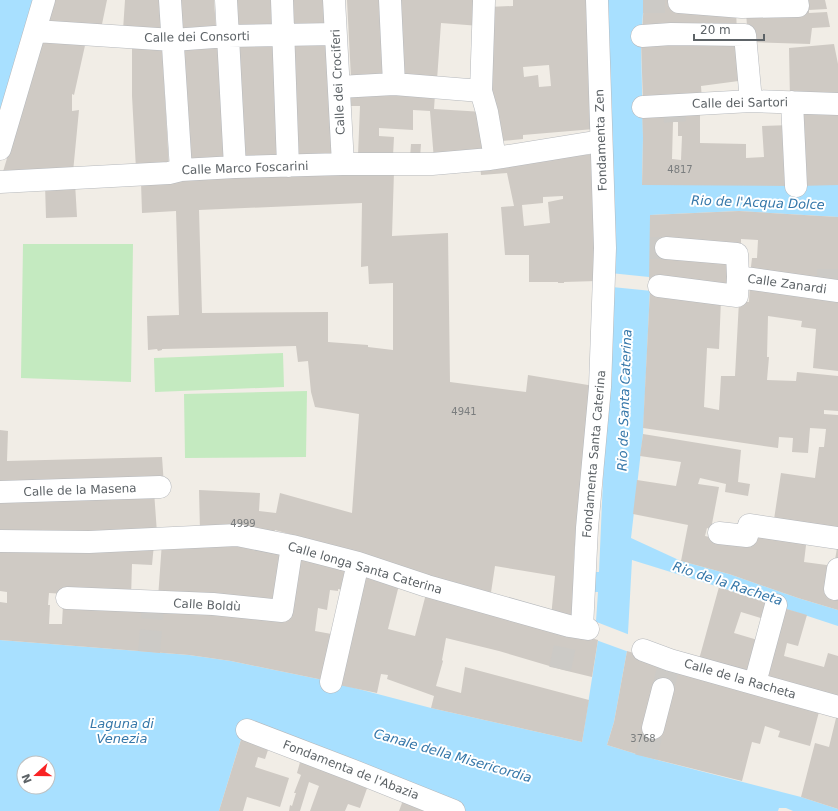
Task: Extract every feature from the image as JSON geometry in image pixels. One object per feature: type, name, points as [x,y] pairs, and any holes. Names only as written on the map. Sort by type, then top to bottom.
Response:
[{"type":"street","points":[[0,149],[44,0]]},
{"type":"street","points":[[170,0],[181,170]]},
{"type":"street","points":[[226,0],[235,168]]},
{"type":"street","points":[[282,0],[288,166]]},
{"type":"street","name":"Calle dei Crociferi","points":[[334,0],[343,164]]},
{"type":"street","points":[[390,0],[394,84]]},
{"type":"street","name":"Fondamenta Zen","points":[[597,0],[605,248],[604,279]]},
{"type":"street","points":[[679,2],[744,7],[798,6],[798,0]]},
{"type":"street","points":[[484,1],[481,91],[487,112],[493,159]]},
{"type":"street","points":[[744,7],[751,101]]},
{"type":"street","name":"Calle dei Consorti","points":[[35,31],[173,40],[228,36],[335,34]]},
{"type":"street","points":[[642,36],[671,34],[745,34]]},
{"type":"street","points":[[339,86],[394,84],[481,91]]},
{"type":"street","name":"Calle dei Sartori","points":[[643,107],[674,107],[751,101],[838,104]]},
{"type":"street","points":[[792,102],[796,186]]},
{"type":"street","name":"Calle Marco Foscarini","points":[[0,182],[169,173],[181,170],[343,164],[432,164],[493,159],[601,141]]},
{"type":"street","points":[[666,248],[737,254],[738,277]]},
{"type":"street","name":"Calle Zanardi","points":[[659,286],[738,296],[738,277],[831,289]]},
{"type":"street","name":"Fondamenta Santa Caterina","points":[[585,629],[588,528],[600,387],[604,279]]},
{"type":"street","name":"Calle de la Masena","points":[[0,492],[160,487]]},
{"type":"street","points":[[718,533],[747,536],[749,525],[829,538]]},
{"type":"street","name":"Calle longa Santa Caterina","points":[[0,540],[90,542],[237,535],[292,546],[358,563],[427,586],[569,626],[585,629]]},
{"type":"street","name":"Calle Boldù","points":[[66,598],[153,604],[213,604],[282,611],[292,546]]},
{"type":"street","points":[[331,682],[358,563]]},
{"type":"street","points":[[755,683],[776,605]]},
{"type":"street","name":"Calle de la Racheta","points":[[643,650],[670,660],[838,707]]},
{"type":"street","points":[[653,728],[663,689]]},
{"type":"street","name":"Fondamenta de l'Abazia","points":[[247,730],[454,811]]},
{"type":"green space","points":[[23,244],[133,244],[131,382],[21,378]]},
{"type":"green space","points":[[283,353],[284,387],[155,392],[154,358]]},
{"type":"green space","points":[[307,391],[306,457],[185,458],[184,394]]},
{"type":"water","points":[[0,0],[34,0],[0,114]]},
{"type":"water","points":[[605,0],[644,0],[641,40],[643,138],[642,185],[838,185],[838,217],[739,211],[650,215],[650,290],[643,434],[631,538],[681,561],[729,574],[838,610],[838,626],[632,560],[627,651],[614,722],[607,745],[646,757],[801,797],[838,809],[838,811],[793,811],[786,808],[779,808],[778,811],[466,811],[246,723],[219,811],[0,811],[0,640],[189,655],[231,661],[328,681],[431,708],[582,742],[598,640],[596,621],[598,592],[592,592],[593,572],[599,572],[612,273]]},
{"type":"pier","points":[[610,273],[649,277],[652,291],[612,287]]},
{"type":"pier","points":[[594,621],[630,635],[629,652],[596,640]]},
{"type":"building","points":[[53,0],[107,0],[101,29],[46,25]]},
{"type":"building","points":[[125,0],[159,0],[161,32],[123,30]]},
{"type":"building","points":[[180,0],[214,0],[216,28],[181,30]]},
{"type":"building","points":[[236,0],[271,0],[272,28],[238,29]]},
{"type":"building","points":[[291,0],[326,0],[327,26],[293,28]]},
{"type":"building","points":[[347,0],[381,0],[385,77],[351,78]]},
{"type":"building","points":[[400,0],[481,0],[480,26],[441,23],[437,80],[402,77]]},
{"type":"building","points":[[513,0],[590,0],[594,129],[523,135],[523,139],[502,141],[488,93],[488,7],[513,6]],"holes":[[[549,65],[551,86],[539,87],[538,75],[524,77],[523,67]]]},
{"type":"building","points":[[644,0],[679,0],[736,10],[737,33],[642,33]]},
{"type":"building","points":[[804,0],[825,0],[827,9],[809,10],[809,13],[827,12],[830,27],[812,28],[810,44],[748,42],[746,11]]},
{"type":"building","points":[[743,36],[746,80],[701,86],[702,100],[643,105],[641,40]]},
{"type":"building","points":[[43,38],[86,41],[74,95],[72,94],[72,111],[79,110],[73,172],[2,175]]},
{"type":"building","points":[[132,43],[162,45],[169,167],[136,169],[132,96]]},
{"type":"building","points":[[328,43],[334,156],[299,158],[293,45]]},
{"type":"building","points":[[834,44],[838,64],[838,102],[790,100],[789,48]]},
{"type":"building","points":[[273,45],[278,158],[244,159],[238,47]]},
{"type":"building","points":[[218,46],[224,158],[189,160],[183,48]]},
{"type":"building","points":[[345,93],[435,94],[434,109],[484,112],[490,155],[434,160],[430,111],[413,110],[413,130],[379,128],[379,136],[394,137],[393,156],[358,155],[360,106],[346,106]]},
{"type":"building","points":[[700,106],[700,143],[746,144],[746,158],[764,157],[762,126],[791,125],[793,186],[642,185],[642,110]],"holes":[[[673,122],[678,122],[678,136],[682,136],[681,160],[672,159]]]},
{"type":"building","points":[[796,107],[838,108],[838,185],[799,186]]},
{"type":"building","points":[[411,144],[421,144],[420,158],[410,158]]},
{"type":"building","points":[[595,154],[597,281],[564,283],[529,282],[529,255],[505,255],[501,207],[514,206],[507,173],[481,175],[480,164]],"holes":[[[563,196],[563,199],[548,202],[550,223],[524,226],[522,205],[543,203],[543,197]]]},
{"type":"building","points":[[394,171],[392,236],[448,233],[450,382],[526,392],[528,375],[594,386],[574,553],[573,623],[551,617],[555,576],[495,566],[490,599],[382,560],[275,530],[273,536],[200,531],[199,490],[260,493],[259,511],[276,513],[280,493],[352,513],[359,414],[315,407],[311,392],[308,361],[298,362],[296,346],[162,349],[158,351],[157,349],[148,350],[147,316],[179,315],[176,211],[142,213],[141,182]],"holes":[[[362,203],[361,267],[368,266],[369,284],[393,283],[393,350],[368,347],[368,345],[328,342],[328,312],[202,313],[199,210]]]},
{"type":"building","points":[[75,183],[77,217],[46,218],[45,184]]},
{"type":"building","points":[[739,211],[838,217],[838,288],[750,275],[752,258],[757,258],[758,240],[741,239],[741,250],[734,258],[732,293],[649,282],[650,215]]},
{"type":"building","points":[[750,282],[838,293],[838,371],[813,368],[816,329],[801,327],[802,321],[768,316],[767,357],[769,357],[767,380],[796,381],[797,372],[838,376],[838,411],[824,410],[824,414],[838,415],[838,536],[773,526],[781,473],[815,478],[819,447],[824,447],[826,429],[810,428],[808,453],[792,452],[793,438],[779,437],[778,448],[643,428],[650,290],[721,299],[719,349],[707,348],[704,407],[719,410],[721,376],[735,376],[739,301],[749,302]]},
{"type":"building","points":[[0,430],[8,431],[7,461],[162,457],[164,485],[0,489]]},
{"type":"building","points":[[643,434],[741,450],[738,482],[750,484],[748,496],[725,492],[726,484],[700,478],[698,484],[719,487],[711,529],[707,528],[705,536],[735,542],[752,528],[807,537],[804,562],[834,566],[838,542],[838,610],[729,574],[681,561],[688,525],[633,514],[637,480],[676,486],[681,462],[640,456]]},
{"type":"building","points":[[154,491],[157,533],[0,537],[0,495]]},
{"type":"building","points":[[201,540],[289,551],[280,607],[158,598],[162,542]]},
{"type":"building","points":[[154,544],[152,565],[132,564],[131,598],[286,615],[295,552],[354,567],[348,591],[338,589],[338,591],[330,590],[327,610],[318,608],[315,631],[337,635],[328,681],[231,661],[189,655],[0,640],[0,602],[7,603],[7,592],[0,591],[0,545]],"holes":[[[49,593],[65,594],[62,624],[49,624]]]},
{"type":"building","points":[[359,568],[400,581],[388,629],[415,636],[427,590],[598,640],[592,677],[446,638],[443,661],[436,686],[461,693],[465,667],[589,700],[582,742],[431,708],[434,696],[387,679],[388,675],[381,674],[377,693],[334,684]]},
{"type":"building","points":[[719,587],[765,602],[767,620],[741,612],[734,633],[761,641],[750,678],[698,663]]},
{"type":"building","points":[[780,607],[807,615],[798,646],[787,643],[784,656],[824,667],[828,653],[838,656],[838,703],[761,681]]},
{"type":"building","points":[[627,651],[820,708],[810,746],[778,737],[780,731],[765,726],[760,744],[752,742],[742,781],[646,757],[607,745],[614,722]]},
{"type":"building","points":[[837,714],[838,809],[801,797],[815,743],[829,747]]},
{"type":"building","points":[[243,733],[270,744],[265,759],[258,757],[255,767],[289,778],[280,807],[247,797],[243,811],[219,811]]},
{"type":"building","points":[[302,755],[370,780],[360,808],[348,804],[345,811],[310,811],[319,786],[309,782],[300,811],[289,811],[290,805],[292,806],[296,793],[294,793],[301,775],[297,773]]},
{"type":"building","points":[[405,795],[443,811],[399,811]]},
{"type":"tunnel","points":[[643,2],[679,2]]},
{"type":"tunnel","points":[[674,108],[675,122]]},
{"type":"tunnel","points":[[650,248],[666,248]]},
{"type":"tunnel","points":[[828,269],[828,286]]},
{"type":"tunnel","points":[[149,652],[153,606]]},
{"type":"tunnel","points":[[560,669],[568,631]]},
{"type":"tunnel","points":[[663,689],[670,660]]},
{"type":"tunnel","points":[[646,757],[653,728]]},
{"type":"water label","name":"Rio de l'Acqua Dolce","points":[[758,202]]},
{"type":"water label","name":"Rio de Santa Caterina","points":[[624,400]]},
{"type":"water label","name":"Rio de la Racheta","points":[[728,583]]},
{"type":"water label","name":"Laguna di Venezia","points":[[122,730]]},
{"type":"water label","name":"Canale della Misericordia","points":[[453,755]]}]
